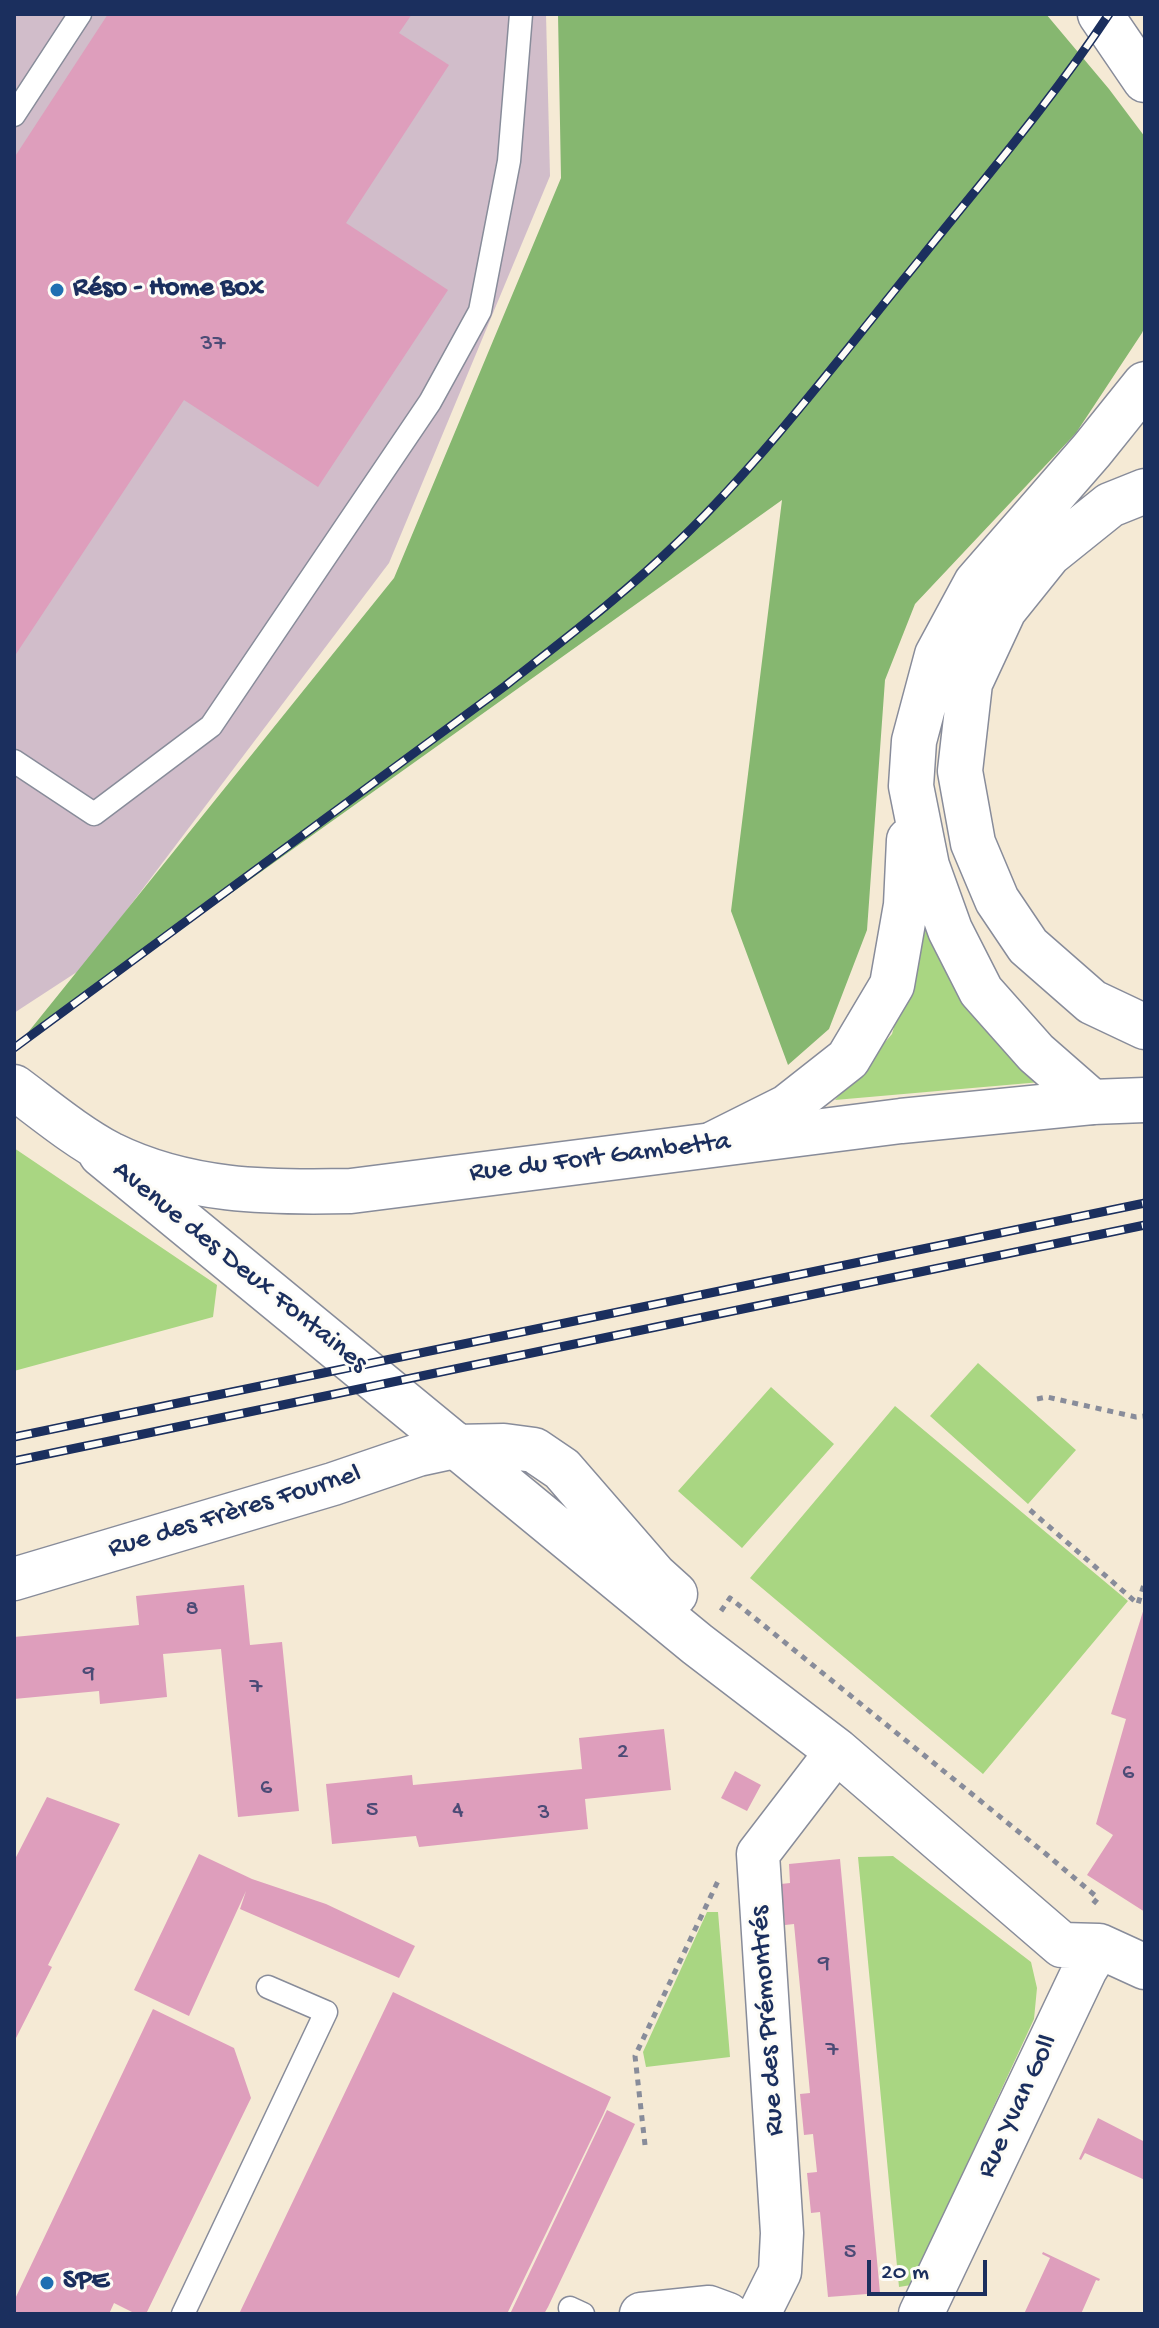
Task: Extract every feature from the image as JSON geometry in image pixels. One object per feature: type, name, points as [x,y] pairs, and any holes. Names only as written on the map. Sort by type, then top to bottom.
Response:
[{"type":"main road","points":[[1100,14],[1145,80]]},
{"type":"main road","points":[[1115,14],[1145,51]]},
{"type":"main road","points":[[715,1143],[787,1107],[848,1059],[892,985],[906,905],[914,741],[937,655],[976,583],[1145,384]]},
{"type":"main road","points":[[1145,491],[1110,505],[1049,554],[1004,610],[970,683],[960,771],[973,843],[997,900],[1028,946],[1092,1002],[1145,1027]]},
{"type":"main road","points":[[911,786],[927,866],[950,930],[981,991],[1036,1053],[1092,1102]]},
{"type":"main road","name":"Avenue des Deux Fontaines","points":[[16,1088],[68,1127],[697,1644],[837,1751],[1080,1946]]},
{"type":"main road","name":"Rue du Fort Gambetta","points":[[68,1127],[108,1153],[152,1172],[198,1184],[301,1192],[351,1191],[715,1143],[1092,1102],[1145,1100]]},
{"type":"main road","name":"Avenue des Deux Fontaines","points":[[455,1447],[504,1446],[534,1450],[562,1469],[654,1575],[829,1720],[837,1751]]},
{"type":"main road","points":[[1080,1946],[1145,1967]]},
{"type":"main road","name":"Rue Yvan Goll","points":[[921,2314],[1085,1969],[1080,1946]]},
{"type":"street","name":"Rue des Frères Fournel","points":[[14,1579],[333,1484],[418,1455],[455,1447]]},
{"type":"street","points":[[758,1854],[837,1751]]},
{"type":"street","name":"Rue des Prémontrés","points":[[758,1854],[782,2233],[780,2272],[759,2314]]},
{"type":"street","points":[[641,2314],[709,2307],[728,2314]]},
{"type":"lane","points":[[14,115],[80,14]]},
{"type":"lane","points":[[14,761],[94,814],[211,726],[430,402],[480,311],[509,161],[521,14]]},
{"type":"lane","points":[[183,2314],[326,2012],[268,1987]]},
{"type":"path","points":[[1037,1399],[1047,1397],[1136,1417],[1145,1416]]},
{"type":"path","points":[[1030,1510],[1138,1604],[1145,1581]]},
{"type":"path","points":[[710,1624],[730,1598],[1098,1898],[1080,1946]]},
{"type":"path","points":[[645,2145],[635,2056],[730,1855],[758,1854]]},
{"type":"shaded area","points":[[14,14],[546,14],[550,176],[389,563],[83,968],[14,1013]]},
{"type":"green space","points":[[558,14],[1046,14],[1145,137],[1145,326],[1142,333],[1076,433],[915,604],[885,680],[867,930],[829,1029],[788,1065],[731,911],[782,500],[17,1046],[394,578],[561,178]]},
{"type":"green space","points":[[925,919],[1041,1082],[835,1100],[892,1034]]},
{"type":"green space","points":[[14,1148],[217,1285],[213,1317],[14,1371]]},
{"type":"green space","points":[[978,1363],[1076,1450],[1028,1504],[930,1416]]},
{"type":"green space","points":[[771,1387],[834,1444],[742,1548],[678,1491]]},
{"type":"green space","points":[[895,1406],[1128,1601],[983,1774],[750,1578]]},
{"type":"green space","points":[[893,1856],[1031,1962],[1037,1988],[1034,2019],[911,2285],[899,2287],[858,1857]]},
{"type":"green space","points":[[707,1912],[718,1912],[730,2057],[646,2067],[643,2052]]},
{"type":"building","points":[[108,14],[412,14],[399,33],[449,65],[346,223],[448,290],[318,487],[184,400],[14,657],[14,158]]},
{"type":"building","points":[[244,1585],[250,1645],[282,1642],[299,1811],[238,1817],[221,1649],[163,1654],[167,1697],[100,1704],[99,1691],[14,1699],[14,1637],[139,1625],[136,1596]]},
{"type":"building","points":[[1145,1605],[1145,1912],[1087,1875],[1113,1835],[1096,1824],[1126,1719],[1111,1714]]},
{"type":"building","points":[[664,1729],[671,1790],[585,1799],[588,1829],[419,1847],[416,1836],[332,1844],[326,1784],[412,1775],[413,1785],[582,1769],[579,1738]]},
{"type":"building","points":[[735,1771],[761,1785],[747,1811],[721,1798]]},
{"type":"building","points":[[47,1797],[120,1824],[48,1965],[52,1967],[14,2042],[14,1861]]},
{"type":"building","points":[[199,1854],[252,1879],[326,1904],[415,1946],[399,1978],[240,1909],[246,1891],[189,2016],[134,1990]]},
{"type":"building","points":[[840,1859],[880,2293],[828,2297],[820,2212],[811,2213],[807,2173],[817,2172],[813,2134],[804,2135],[800,2094],[810,2093],[794,1924],[785,1925],[781,1884],[790,1883],[789,1864]]},
{"type":"building","points":[[393,1992],[611,2097],[603,2115],[507,2314],[239,2314]]},
{"type":"building","points":[[153,2009],[234,2048],[251,2098],[146,2314],[136,2314],[114,2303],[109,2314],[14,2314],[14,2301]]},
{"type":"building","points":[[607,2110],[635,2124],[548,2307],[544,2314],[510,2314]]},
{"type":"building","points":[[1098,2118],[1145,2142],[1145,2180],[1085,2153],[1079,2159]]},
{"type":"building","points":[[1043,2252],[1100,2279],[1096,2280],[1081,2314],[1024,2314],[1050,2258]]},
{"type":"railway","points":[[14,1048],[505,686],[660,559],[745,472],[805,402],[1018,138],[1109,14]]},
{"type":"railway","points":[[14,1437],[1145,1203]]},
{"type":"railway","points":[[14,1461],[1145,1225]]},
{"type":"place","name":"Réso - Home Box","points":[[57,290]]},
{"type":"place","name":"SPE","points":[[47,2283]]}]
